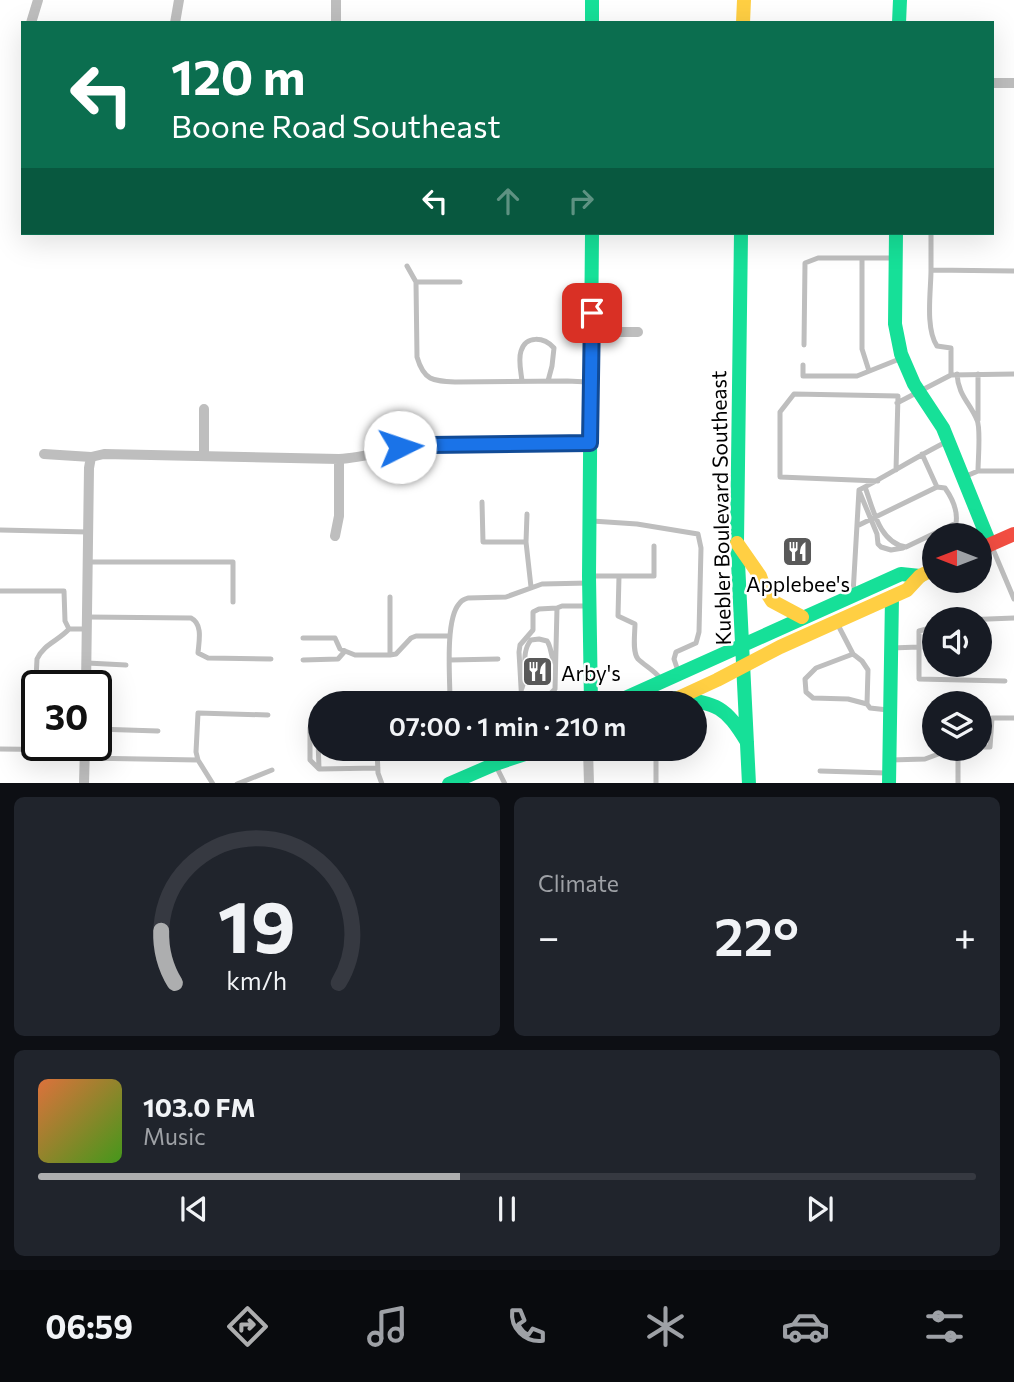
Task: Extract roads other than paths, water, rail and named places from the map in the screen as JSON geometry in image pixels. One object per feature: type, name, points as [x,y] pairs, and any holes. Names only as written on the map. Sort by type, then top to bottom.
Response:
[{"type":"main road","points":[[592,0],[592,21]]},
{"type":"main road","points":[[743,21],[744,0]]},
{"type":"main road","points":[[899,21],[900,0]]},
{"type":"main road","points":[[591,691],[589,521],[592,235]]},
{"type":"main road","name":"Kuebler Boulevard Southeast","points":[[741,235],[737,542],[749,783]]},
{"type":"main road","points":[[896,235],[895,324],[903,358],[907,370],[949,441],[964,477],[978,523]]},
{"type":"main road","points":[[992,543],[1014,534]]},
{"type":"main road","points":[[737,542],[760,576],[772,601],[802,617]]},
{"type":"main road","points":[[641,691],[901,574],[920,576]]},
{"type":"main road","points":[[692,691],[780,647],[907,590],[920,576]]},
{"type":"main road","points":[[889,772],[892,597]]},
{"type":"main road","points":[[707,703],[715,703],[724,709],[747,742]]},
{"type":"main road","points":[[449,783],[504,761]]},
{"type":"street","points":[[32,21],[38,0]]},
{"type":"street","points":[[175,21],[179,0]]},
{"type":"street","points":[[336,0],[337,21]]},
{"type":"street","points":[[994,83],[1014,83]]},
{"type":"street","points":[[592,332],[638,332]]},
{"type":"street","points":[[204,409],[204,456]]},
{"type":"street","points":[[44,454],[91,457],[104,454],[340,459],[366,457],[400,447],[414,446],[590,443]]},
{"type":"street","points":[[87,670],[91,457]]},
{"type":"street","points":[[335,536],[340,516],[340,459]]},
{"type":"street","points":[[84,783],[85,761]]},
{"type":"street","points":[[588,761],[589,783]]},
{"type":"lane","points":[[930,235],[930,318],[933,340],[937,346],[951,348],[957,384],[978,422]]},
{"type":"lane","points":[[804,345],[805,263],[818,258],[895,258]]},
{"type":"lane","points":[[862,258],[862,349],[869,372]]},
{"type":"lane","points":[[407,266],[416,282],[417,358],[425,376],[438,381],[591,383]]},
{"type":"lane","points":[[931,270],[1014,271]]},
{"type":"lane","points":[[416,282],[460,282]]},
{"type":"lane","points":[[522,381],[521,349],[528,341],[536,339],[543,340],[554,348],[548,381]]},
{"type":"lane","points":[[803,365],[803,376],[857,376],[903,358]]},
{"type":"lane","points":[[897,402],[954,374],[1014,374]]},
{"type":"lane","points":[[978,374],[978,471]]},
{"type":"lane","points":[[878,481],[780,477],[780,412],[794,394],[898,396],[896,470]]},
{"type":"lane","points":[[862,489],[949,441]]},
{"type":"lane","points":[[922,454],[937,487]]},
{"type":"lane","points":[[964,477],[978,471],[1014,471]]},
{"type":"lane","points":[[859,480],[883,533],[898,545],[906,547]]},
{"type":"lane","points":[[857,526],[937,487],[945,488],[948,493],[956,513],[956,523],[906,547],[891,550],[878,544],[874,518]]},
{"type":"lane","points":[[853,595],[862,489]]},
{"type":"lane","points":[[482,502],[483,542],[526,542]]},
{"type":"lane","points":[[527,514],[526,542],[531,587]]},
{"type":"lane","points":[[589,521],[637,524],[698,534],[701,548],[699,632],[696,643],[674,655],[679,674]]},
{"type":"lane","points":[[0,530],[89,532]]},
{"type":"lane","points":[[450,691],[450,636],[457,605],[463,600],[506,597],[531,587],[554,583],[619,576],[654,576],[654,546]]},
{"type":"lane","points":[[992,559],[1014,599]]},
{"type":"lane","points":[[88,562],[233,562],[233,602]]},
{"type":"lane","points":[[619,576],[618,616],[635,624],[635,654],[663,681]]},
{"type":"lane","points":[[0,591],[64,592],[65,621],[69,629]]},
{"type":"lane","points":[[390,597],[390,655]]},
{"type":"lane","points":[[521,691],[520,645],[533,631],[533,612],[539,608],[589,606]]},
{"type":"lane","points":[[553,691],[557,608]]},
{"type":"lane","points":[[88,617],[191,618],[198,624],[198,653],[208,658],[271,659]]},
{"type":"lane","points":[[992,619],[1014,618]]},
{"type":"lane","points":[[836,622],[853,654],[862,661],[867,670],[867,704]]},
{"type":"lane","points":[[36,670],[37,659],[44,648],[69,629],[88,629]]},
{"type":"lane","points":[[922,630],[919,631],[919,679],[1005,681]]},
{"type":"lane","points":[[303,638],[335,638],[340,649],[360,656],[396,654],[416,636],[450,636]]},
{"type":"lane","points":[[521,691],[526,679],[526,648],[531,640],[547,641],[550,656],[556,666]]},
{"type":"lane","points":[[891,648],[919,647]]},
{"type":"lane","points":[[303,660],[338,659],[345,651]]},
{"type":"lane","points":[[853,654],[816,668],[805,679],[806,692],[813,698],[848,699],[867,704],[870,708],[890,710]]},
{"type":"lane","points":[[450,660],[498,659]]},
{"type":"lane","points":[[87,663],[126,664]]},
{"type":"lane","points":[[213,783],[196,752],[198,713],[268,715]]},
{"type":"lane","points":[[992,718],[1014,718]]},
{"type":"lane","points":[[112,730],[158,731]]},
{"type":"lane","points":[[0,749],[21,749]]},
{"type":"lane","points":[[112,753],[198,760]]},
{"type":"lane","points":[[820,771],[889,772],[922,760]]},
{"type":"lane","points":[[311,761],[319,769],[378,768]]},
{"type":"lane","points":[[319,761],[319,769]]},
{"type":"lane","points":[[378,761],[382,783]]},
{"type":"lane","points":[[494,761],[505,783]]},
{"type":"lane","points":[[656,761],[656,783]]},
{"type":"lane","points":[[958,761],[958,783]]},
{"type":"lane","points":[[237,783],[272,770]]},
{"type":"place","name":"Applebee's","points":[[798,551]]},
{"type":"place","name":"Arby's","points":[[538,672]]}]
